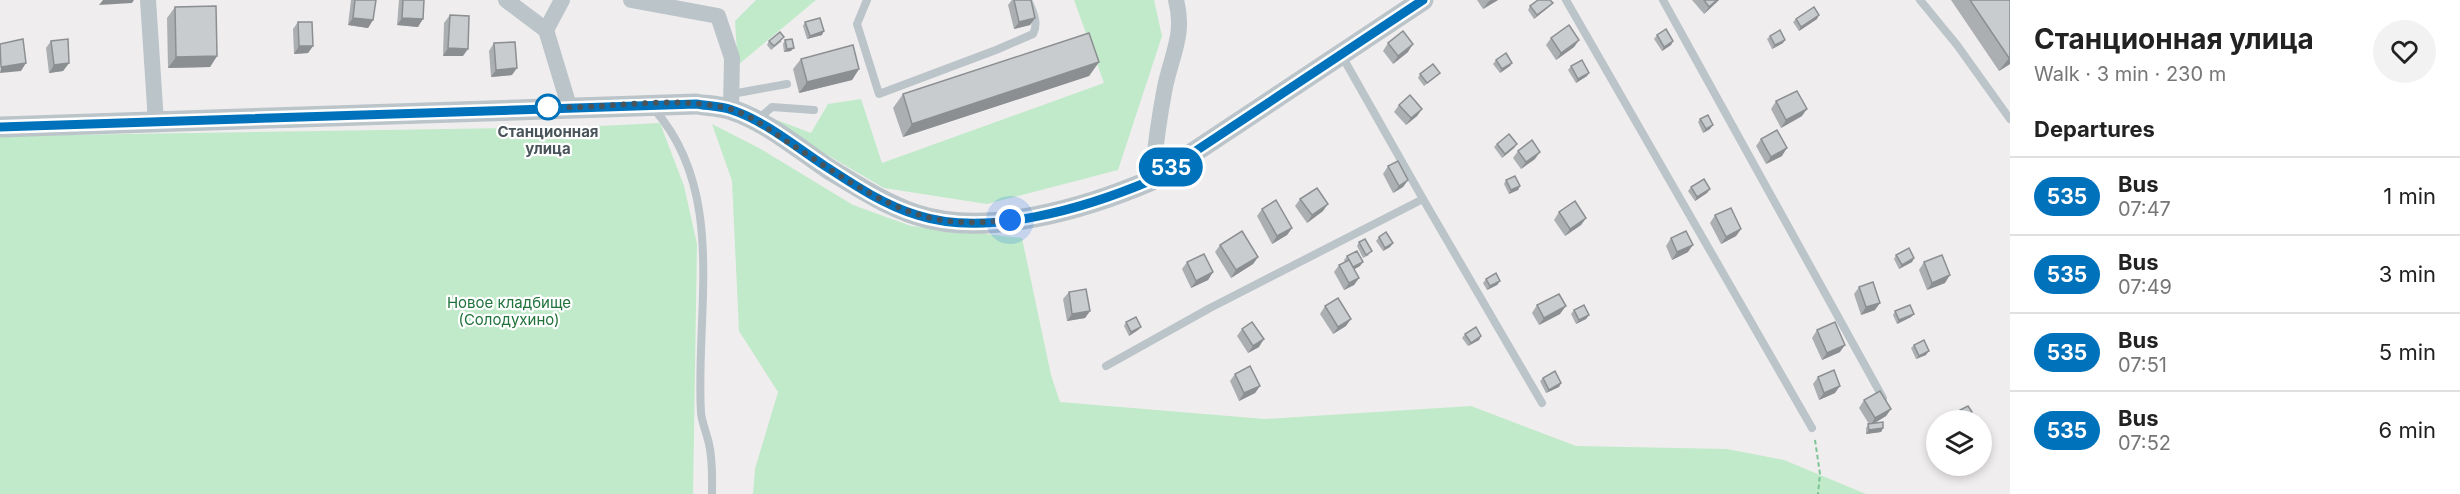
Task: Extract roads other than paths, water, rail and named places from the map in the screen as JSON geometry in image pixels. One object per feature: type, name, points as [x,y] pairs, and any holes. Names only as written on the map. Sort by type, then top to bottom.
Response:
[{"type":"street","points":[[148,0],[156,123]]},
{"type":"street","points":[[506,0],[546,30],[569,106]]},
{"type":"street","points":[[546,30],[562,0]]},
{"type":"street","points":[[631,0],[718,16],[732,58],[731,101]]},
{"type":"street","points":[[1152,180],[1159,119],[1167,78],[1178,42],[1181,19],[1176,0]]},
{"type":"street","points":[[0,127],[731,101],[755,121],[877,198],[918,216],[960,222],[1010,220],[1058,211],[1121,193],[1152,180],[1423,0]]},
{"type":"lane","points":[[867,0],[857,24],[879,94],[987,54],[1033,33],[1036,28],[1035,17],[1029,0]]},
{"type":"lane","points":[[1566,0],[1812,428]]},
{"type":"lane","points":[[1663,0],[1883,398]]},
{"type":"lane","points":[[1920,0],[1957,45],[2010,119]]},
{"type":"lane","points":[[1342,55],[1542,403]]},
{"type":"lane","points":[[731,101],[787,84]]},
{"type":"lane","points":[[650,104],[673,131],[699,202],[705,280],[701,415],[712,463],[712,494]]},
{"type":"lane","points":[[755,121],[772,107],[814,110]]},
{"type":"lane","points":[[1106,366],[1210,308],[1423,199]]},
{"type":"place","name":"Станционная улица","points":[[548,107]]},
{"type":"park label","name":"Новое кладбище (Солодухино)","points":[[509,310]]}]
